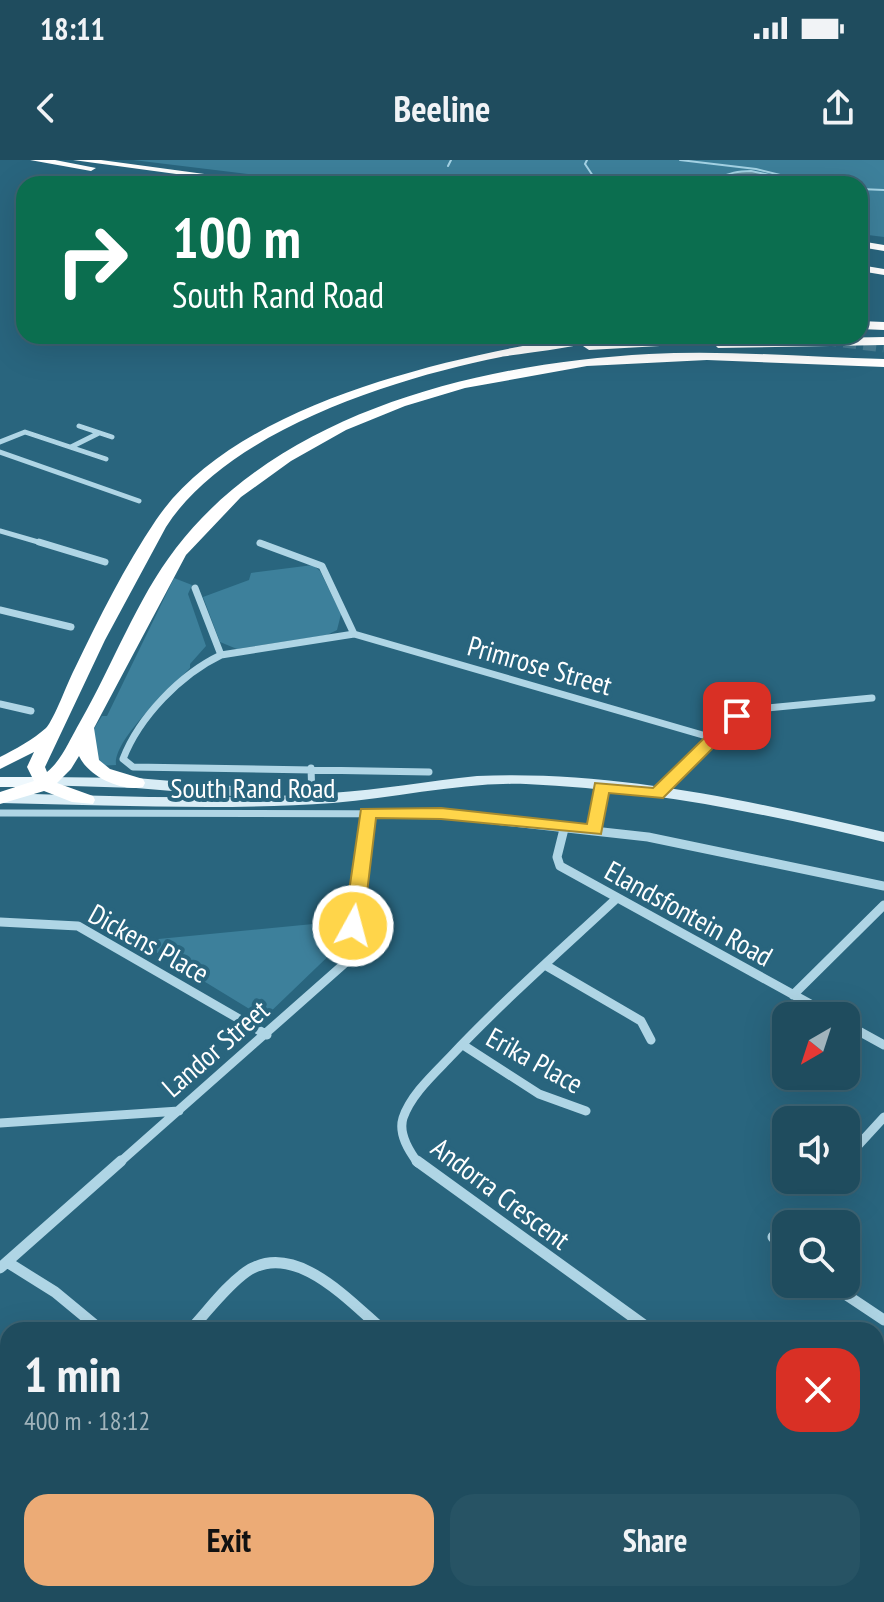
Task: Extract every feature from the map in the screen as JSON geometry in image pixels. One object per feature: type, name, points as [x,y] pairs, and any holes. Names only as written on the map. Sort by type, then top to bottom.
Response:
[{"type":"highway","points":[[20,160],[118,176]]},
{"type":"highway","points":[[35,160],[154,176]]},
{"type":"highway","points":[[78,160],[208,176]]},
{"type":"highway","points":[[86,800],[57,791],[36,773],[36,767],[102,631],[155,532],[197,483],[225,460],[261,438],[366,391],[508,352],[555,344]]},
{"type":"highway","points":[[458,365],[549,350],[611,344]]},
{"type":"highway","points":[[149,547],[211,485],[274,443],[334,413],[390,392],[486,368],[612,349],[736,344]]},
{"type":"highway","points":[[0,798],[24,793],[45,782],[65,765],[172,568],[190,541],[238,491],[275,464],[346,425],[407,403],[490,380],[563,365],[649,358],[717,357],[884,366]]},
{"type":"highway","points":[[0,764],[30,748],[57,725]]},
{"type":"highway","points":[[86,726],[83,748],[89,762],[105,774],[134,775]]},
{"type":"main road","name":"South Rand Road","points":[[0,782],[134,775],[293,798]]},
{"type":"main road","name":"South Rand Road","points":[[0,798],[312,798],[485,780],[527,780],[762,809],[884,837]]},
{"type":"street","points":[[79,426],[112,437]]},
{"type":"street","points":[[0,442],[25,432],[106,459]]},
{"type":"street","points":[[71,447],[100,433]]},
{"type":"street","points":[[0,452],[139,501]]},
{"type":"street","points":[[0,531],[105,562]]},
{"type":"street","points":[[260,543],[322,566],[354,634]]},
{"type":"street","points":[[195,588],[221,655]]},
{"type":"street","points":[[0,610],[71,627]]},
{"type":"street","name":"Primrose Street","points":[[134,775],[123,759],[136,732],[199,665],[221,655],[354,634],[713,738]]},
{"type":"street","points":[[657,794],[737,716],[750,709],[872,698]]},
{"type":"street","points":[[0,704],[31,711]]},
{"type":"street","name":"South Rand Road","points":[[134,775],[311,768],[429,772]]},
{"type":"street","name":"South Rand Road","points":[[311,768],[312,798]]},
{"type":"street","points":[[595,830],[601,787]]},
{"type":"street","name":"South Rand Road","points":[[0,813],[441,814],[595,830],[694,846],[884,886]]},
{"type":"street","name":"Landor Street","points":[[4,1265],[267,1035],[349,957],[368,813]]},
{"type":"street","name":"Elandsfontein Road","points":[[564,829],[557,857],[560,866],[806,1002]]},
{"type":"street","name":"Andorra Crescent","points":[[617,898],[463,1045],[406,1109],[402,1130],[409,1152],[423,1168],[640,1322]]},
{"type":"street","points":[[793,995],[884,905]]},
{"type":"street","name":"Dickens Place","points":[[0,922],[78,926],[267,1035]]},
{"type":"street","points":[[545,965],[641,1021],[651,1040]]},
{"type":"street","points":[[860,1032],[884,1045]]},
{"type":"street","name":"Erika Place","points":[[463,1045],[554,1101],[573,1110],[586,1111]]},
{"type":"street","points":[[0,1123],[180,1111]]},
{"type":"street","points":[[860,1143],[884,1117]]},
{"type":"street","points":[[198,1322],[247,1271],[280,1262],[297,1265],[314,1275],[373,1322]]},
{"type":"street","points":[[4,1265],[55,1292],[91,1322]]},
{"type":"street","points":[[851,1298],[884,1320]]},
{"type":"shaded area","points":[[133,160],[884,160],[884,237],[868,235],[868,176],[264,176]]},
{"type":"shaded area","points":[[751,171],[774,176],[725,176]]},
{"type":"shaded area","points":[[313,565],[320,571],[341,614],[337,630],[327,635],[237,649],[220,642],[203,597],[249,580],[251,573]]},
{"type":"shaded area","points":[[174,578],[192,585],[188,594],[206,646],[190,668],[133,728],[118,754],[116,765],[96,766],[87,740],[102,716],[107,716]]},
{"type":"shaded area","points":[[344,921],[343,942],[264,1018],[138,941]]},
{"type":"waterway","points":[[448,166],[451,160]]},
{"type":"waterway","points":[[587,160],[585,164],[593,176]]},
{"type":"waterway","points":[[680,160],[756,169],[784,176]]},
{"type":"waterway","points":[[868,189],[884,190]]},
{"type":"tunnel","points":[[868,344],[884,346]]},
{"type":"route","points":[[353,926],[368,813],[425,812],[595,830],[601,787],[657,794],[737,716]]}]
